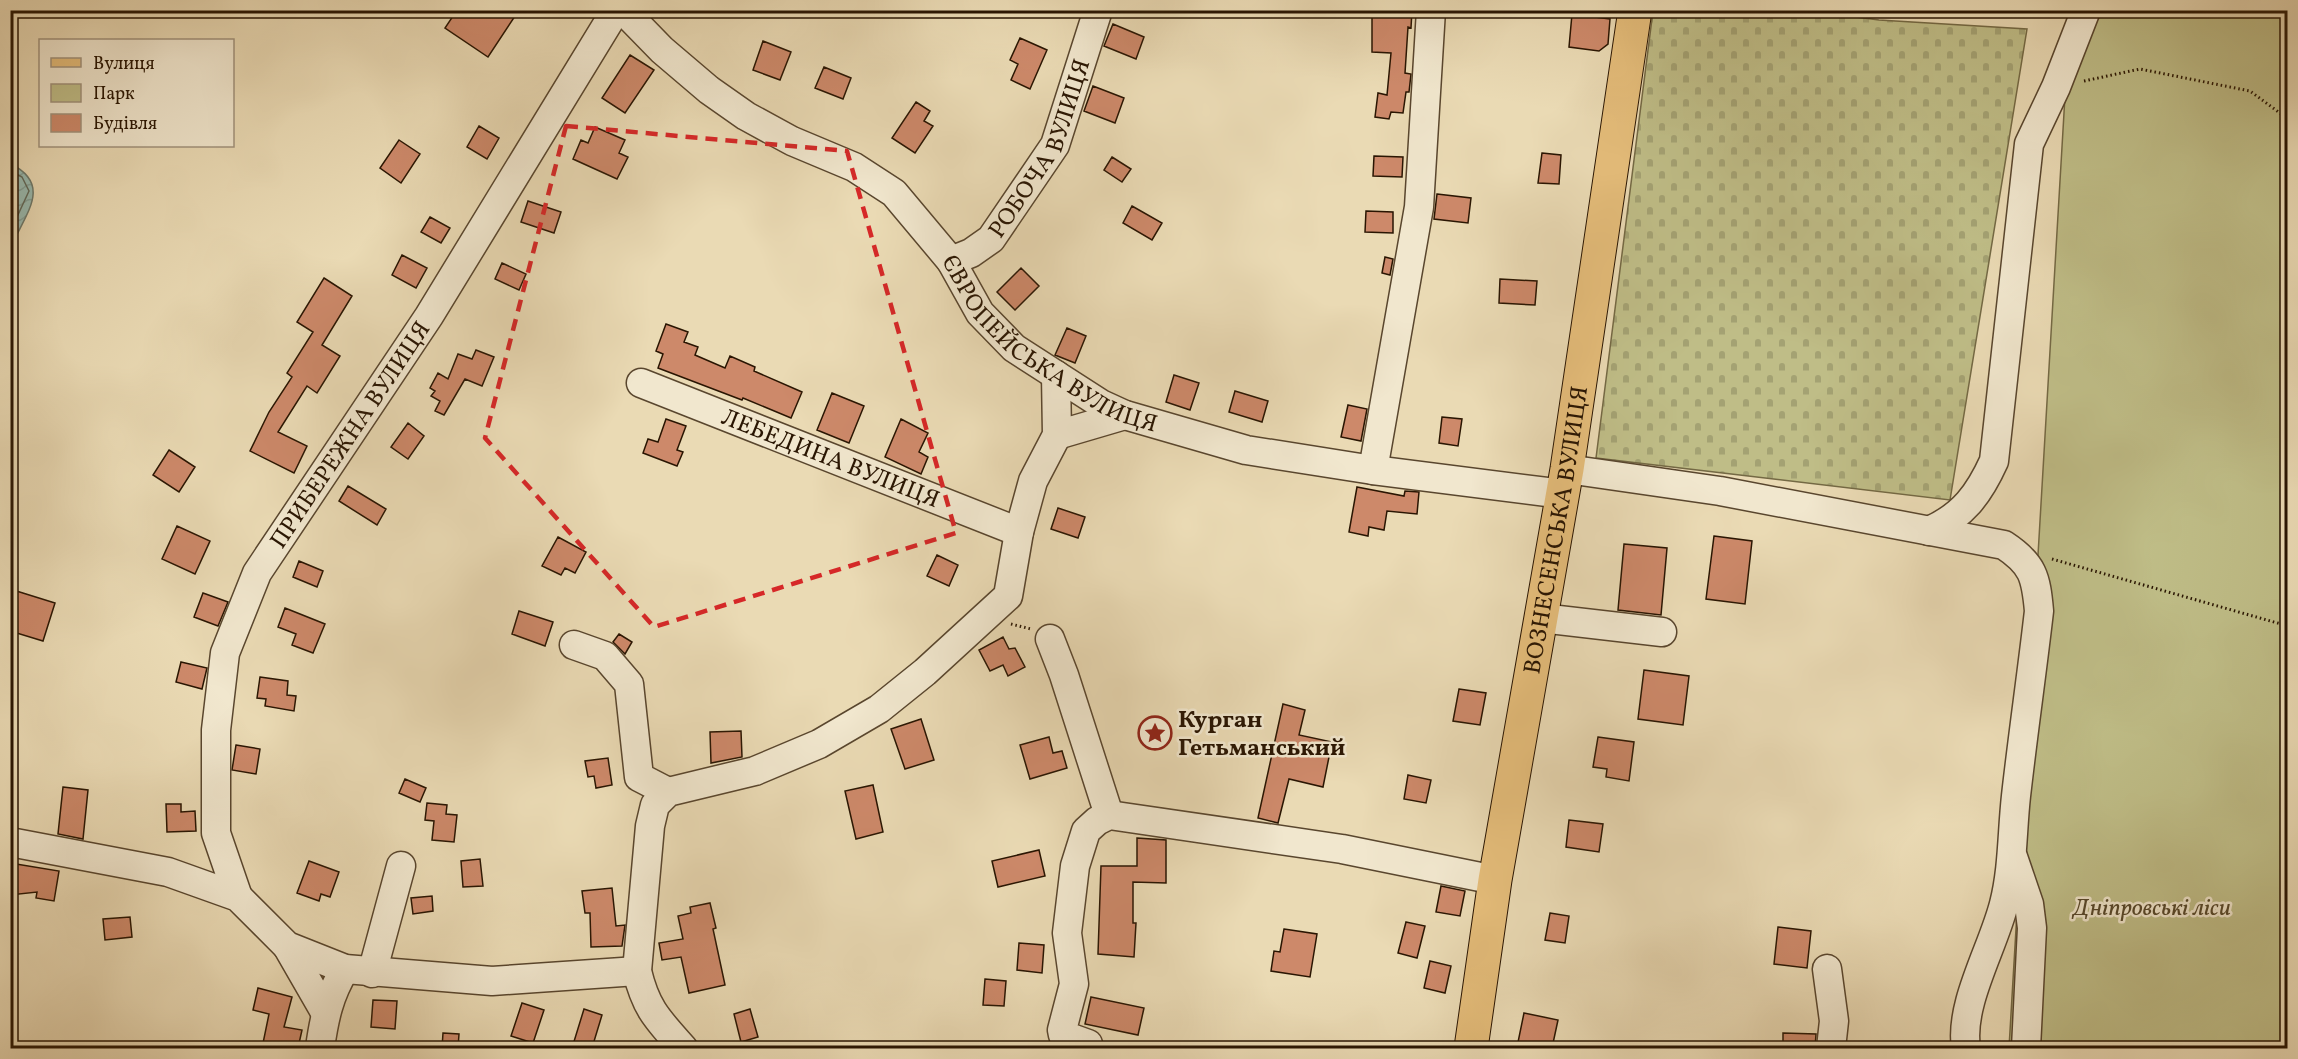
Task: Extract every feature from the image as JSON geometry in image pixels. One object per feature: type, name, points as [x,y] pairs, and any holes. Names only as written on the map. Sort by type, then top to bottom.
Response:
[{"type":"main road","name":"ВОЗНЕСЕНСЬКА ВУЛИЦЯ","points":[[1471,1048],[1495,880],[1565,482],[1635,10]]},
{"type":"street","name":"ПРИБЕРЕЖНА ВУЛИЦЯ","points":[[238,897],[216,833],[216,730],[225,653],[257,573],[429,316],[616,10]]},
{"type":"street","name":"ЄВРОПЕЙСЬКА ВУЛИЦЯ","points":[[623,10],[693,77],[746,116],[792,141],[854,167],[894,193],[951,261],[980,314],[1014,348],[1101,404],[1125,415],[1246,450],[1373,470],[1720,490],[2004,545],[2024,558],[2037,581],[2039,611],[2016,798],[2012,855],[2004,904],[1971,1000],[1964,1036],[1966,1048]]},
{"type":"street","name":"РОБОЧА ВУЛИЦЯ","points":[[951,261],[971,253],[991,239],[1055,145],[1098,10]]},
{"type":"street","points":[[1373,470],[1419,207],[1431,10]]},
{"type":"street","points":[[1929,531],[1948,522],[1966,508],[1982,487],[1994,461],[2029,144],[2056,87],[2086,10]]},
{"type":"street","points":[[683,1048],[653,1015],[642,993],[637,971],[650,826],[655,805],[668,792],[755,771],[819,744],[879,709],[992,613],[1008,596],[1019,532],[1033,481],[1057,435],[1056,375]]},
{"type":"street","name":"ЛЕБЕДИНА ВУЛИЦЯ","points":[[641,383],[1019,532]]},
{"type":"street","points":[[1057,435],[1125,415]]},
{"type":"street","points":[[1541,618],[1662,632]]},
{"type":"street","points":[[1050,639],[1064,675],[1109,816]]},
{"type":"street","points":[[574,645],[605,656],[628,684],[639,777],[668,792]]},
{"type":"street","points":[[1088,1044],[1064,1035],[1062,1030],[1074,984],[1067,933],[1075,866],[1086,831],[1097,821],[1109,816],[1342,849],[1495,880]]},
{"type":"street","points":[[10,842],[168,872],[238,897],[287,946],[325,1012]]},
{"type":"street","points":[[2012,855],[2030,904],[2032,928],[2026,1048]]},
{"type":"street","points":[[320,1048],[325,1012],[334,987],[358,971],[401,866]]},
{"type":"street","points":[[287,946],[358,971],[492,981],[637,971]]},
{"type":"street","points":[[1827,969],[1834,1020],[1831,1048]]},
{"type":"path","points":[[2056,87],[2140,69],[2250,91],[2288,119]]},
{"type":"path","points":[[2047,558],[2288,626]]},
{"type":"path","points":[[992,613],[1000,620],[1044,632],[1050,639]]},
{"type":"highlighted area","points":[[566,126],[847,151],[956,533],[654,627],[485,438]]},
{"type":"green space","points":[[1653,11],[1810,11],[1879,20],[2027,29],[1950,500],[1596,458]]},
{"type":"green space","name":"Дніпровські ліси","points":[[2070,11],[2287,11],[2287,1048],[2009,1048]]},
{"type":"water","points":[[11,164],[24,172],[31,181],[33,191],[28,212],[11,247]]},
{"type":"building","points":[[457,10],[519,10],[488,57],[445,28]]},
{"type":"building","points":[[1372,10],[1412,10],[1411,28],[1408,27],[1405,73],[1411,74],[1409,92],[1406,92],[1403,113],[1391,112],[1389,119],[1375,117],[1378,93],[1387,95],[1391,53],[1372,52]]},
{"type":"building","points":[[1572,14],[1610,19],[1608,44],[1599,51],[1569,47]]},
{"type":"building","points":[[1113,24],[1144,37],[1136,59],[1104,46]]},
{"type":"building","points":[[1020,38],[1047,50],[1030,89],[1011,80],[1018,64],[1010,60]]},
{"type":"building","points":[[763,41],[791,52],[780,80],[753,70]]},
{"type":"building","points":[[630,55],[654,70],[625,113],[602,98]]},
{"type":"building","points":[[824,67],[851,78],[843,99],[815,88]]},
{"type":"building","points":[[1093,86],[1124,98],[1115,123],[1084,111]]},
{"type":"building","points":[[916,102],[930,111],[924,121],[933,126],[915,153],[892,138]]},
{"type":"building","points":[[479,126],[499,138],[487,159],[467,147]]},
{"type":"building","points":[[595,127],[625,140],[619,153],[628,157],[617,179],[573,159],[581,140],[588,143]]},
{"type":"building","points":[[399,140],[420,154],[401,183],[380,168]]},
{"type":"building","points":[[1542,153],[1561,155],[1559,184],[1538,183]]},
{"type":"building","points":[[1374,156],[1403,157],[1402,177],[1373,176]]},
{"type":"building","points":[[1112,157],[1131,169],[1122,182],[1104,170]]},
{"type":"building","points":[[1437,194],[1471,198],[1468,223],[1434,219]]},
{"type":"building","points":[[528,201],[561,212],[554,233],[521,222]]},
{"type":"building","points":[[1132,206],[1162,223],[1152,240],[1123,223]]},
{"type":"building","points":[[1366,211],[1393,212],[1393,233],[1365,232]]},
{"type":"building","points":[[430,217],[450,228],[441,243],[421,232]]},
{"type":"building","points":[[402,255],[427,268],[416,288],[392,275]]},
{"type":"building","points":[[1385,257],[1393,259],[1390,275],[1382,273]]},
{"type":"building","points":[[502,263],[526,274],[519,290],[495,279]]},
{"type":"building","points":[[1021,268],[1039,286],[1015,310],[997,292]]},
{"type":"building","points":[[324,278],[352,296],[322,345],[340,356],[317,393],[307,386],[278,432],[307,446],[294,473],[250,451],[269,412],[292,377],[287,373],[313,332],[297,322]]},
{"type":"building","points":[[1500,279],[1537,281],[1535,305],[1499,303]]},
{"type":"building","points":[[666,324],[688,332],[684,342],[698,347],[695,355],[725,368],[730,356],[755,367],[754,371],[802,392],[791,418],[743,398],[742,400],[658,368],[663,354],[656,351]]},
{"type":"building","points":[[1067,328],[1086,336],[1075,363],[1055,355]]},
{"type":"building","points":[[476,350],[494,357],[482,386],[465,379],[444,415],[435,411],[440,401],[431,396],[435,391],[430,388],[438,373],[448,379],[458,354],[472,359]]},
{"type":"building","points":[[1174,375],[1199,383],[1190,410],[1166,402]]},
{"type":"building","points":[[1235,391],[1268,401],[1262,422],[1229,412]]},
{"type":"building","points":[[832,393],[864,406],[849,443],[817,430]]},
{"type":"building","points":[[1348,405],[1367,409],[1361,441],[1341,437]]},
{"type":"building","points":[[1442,417],[1462,419],[1458,446],[1439,443]]},
{"type":"building","points":[[666,419],[686,426],[677,450],[683,452],[677,466],[643,453],[648,439],[658,442]]},
{"type":"building","points":[[901,419],[928,433],[919,452],[928,457],[921,474],[885,457]]},
{"type":"building","points":[[408,423],[424,436],[408,459],[391,447]]},
{"type":"building","points":[[169,450],[195,467],[179,492],[153,475]]},
{"type":"building","points":[[348,486],[386,509],[377,525],[339,501]]},
{"type":"building","points":[[1357,487],[1404,496],[1405,491],[1419,492],[1417,514],[1387,511],[1384,530],[1369,527],[1368,536],[1349,532]]},
{"type":"building","points":[[1058,508],[1085,517],[1078,538],[1051,529]]},
{"type":"building","points":[[177,526],[210,541],[195,574],[162,559]]},
{"type":"building","points":[[1714,536],[1752,541],[1745,604],[1706,599]]},
{"type":"building","points":[[558,537],[586,552],[575,573],[565,568],[561,575],[542,566]]},
{"type":"building","points":[[1624,544],[1667,548],[1661,615],[1618,610]]},
{"type":"building","points":[[937,555],[958,565],[949,586],[927,576]]},
{"type":"building","points":[[299,561],[323,571],[317,587],[293,577]]},
{"type":"building","points":[[10,589],[55,603],[43,641],[10,631]]},
{"type":"building","points":[[203,593],[228,602],[218,626],[194,617]]},
{"type":"building","points":[[285,608],[325,624],[313,653],[292,645],[296,634],[278,627]]},
{"type":"building","points":[[519,611],[553,622],[545,646],[512,634]]},
{"type":"building","points":[[619,634],[632,642],[625,654],[613,642]]},
{"type":"building","points":[[1003,637],[1009,649],[1015,648],[1025,667],[1008,676],[1003,665],[990,671],[979,650]]},
{"type":"building","points":[[181,662],[207,668],[202,689],[176,682]]},
{"type":"building","points":[[1644,670],[1689,676],[1683,725],[1638,719]]},
{"type":"building","points":[[260,677],[288,681],[287,695],[296,696],[294,711],[265,706],[266,699],[257,698]]},
{"type":"building","points":[[1459,689],[1486,693],[1480,725],[1453,721]]},
{"type":"building","points":[[1283,704],[1305,710],[1299,735],[1332,742],[1323,787],[1289,779],[1278,823],[1258,818]]},
{"type":"building","points":[[921,719],[934,760],[905,769],[891,729]]},
{"type":"building","points":[[741,731],[742,757],[711,763],[710,732]]},
{"type":"building","points":[[1049,737],[1053,753],[1062,751],[1067,768],[1030,779],[1020,745]]},
{"type":"building","points":[[1598,737],[1634,742],[1629,781],[1606,777],[1607,769],[1593,767]]},
{"type":"building","points":[[236,745],[260,749],[256,774],[232,770]]},
{"type":"building","points":[[608,758],[612,785],[596,788],[594,776],[588,777],[585,761]]},
{"type":"building","points":[[1408,775],[1431,780],[1426,803],[1404,799]]},
{"type":"building","points":[[405,779],[426,788],[420,802],[399,793]]},
{"type":"building","points":[[873,785],[883,832],[856,839],[845,791]]},
{"type":"building","points":[[63,787],[88,790],[83,839],[58,834]]},
{"type":"building","points":[[427,803],[447,805],[446,814],[457,815],[454,842],[432,840],[434,821],[425,820]]},
{"type":"building","points":[[166,804],[181,804],[181,812],[195,811],[196,831],[167,832]]},
{"type":"building","points":[[1569,820],[1603,824],[1599,852],[1566,847]]},
{"type":"building","points":[[1137,838],[1166,840],[1166,883],[1133,882],[1133,923],[1136,923],[1134,957],[1098,954],[1101,866],[1137,866]]},
{"type":"building","points":[[1039,850],[1045,876],[998,887],[992,861]]},
{"type":"building","points":[[480,859],[483,886],[463,887],[461,861]]},
{"type":"building","points":[[309,861],[339,872],[330,897],[321,894],[319,901],[297,893]]},
{"type":"building","points":[[10,863],[59,871],[54,901],[36,898],[37,892],[10,895]]},
{"type":"building","points":[[1441,886],[1465,891],[1460,916],[1436,912]]},
{"type":"building","points":[[612,888],[616,926],[625,925],[622,946],[591,947],[590,913],[585,913],[582,891]]},
{"type":"building","points":[[432,896],[433,911],[413,914],[411,898]]},
{"type":"building","points":[[710,903],[725,985],[689,993],[681,957],[662,960],[659,943],[683,939],[678,916],[691,913],[690,907]]},
{"type":"building","points":[[1550,913],[1569,916],[1565,943],[1545,940]]},
{"type":"building","points":[[130,917],[132,937],[105,940],[103,919]]},
{"type":"building","points":[[1406,922],[1425,926],[1417,958],[1398,953]]},
{"type":"building","points":[[1778,927],[1811,931],[1807,968],[1774,964]]},
{"type":"building","points":[[1284,929],[1317,934],[1310,977],[1271,971],[1274,951],[1280,952]]},
{"type":"building","points":[[1019,943],[1044,945],[1042,973],[1017,970]]},
{"type":"building","points":[[1430,961],[1451,966],[1445,993],[1424,988]]},
{"type":"building","points":[[985,979],[1006,981],[1004,1006],[983,1005]]},
{"type":"building","points":[[258,988],[292,997],[284,1027],[302,1030],[298,1048],[262,1048],[269,1014],[253,1010]]},
{"type":"building","points":[[1091,997],[1144,1008],[1138,1035],[1085,1024]]},
{"type":"building","points":[[373,1000],[397,1001],[395,1029],[371,1027]]},
{"type":"building","points":[[522,1003],[544,1010],[533,1043],[511,1036]]},
{"type":"building","points":[[584,1009],[602,1015],[592,1048],[572,1048]]},
{"type":"building","points":[[750,1009],[758,1037],[741,1042],[734,1014]]},
{"type":"building","points":[[1524,1013],[1558,1020],[1552,1048],[1517,1047]]},
{"type":"building","points":[[443,1033],[459,1034],[458,1048],[442,1048]]},
{"type":"building","points":[[1783,1033],[1816,1034],[1815,1048],[1783,1048]]},
{"type":"place","name":"Курган Гетьманський","points":[[1155,733]]}]
